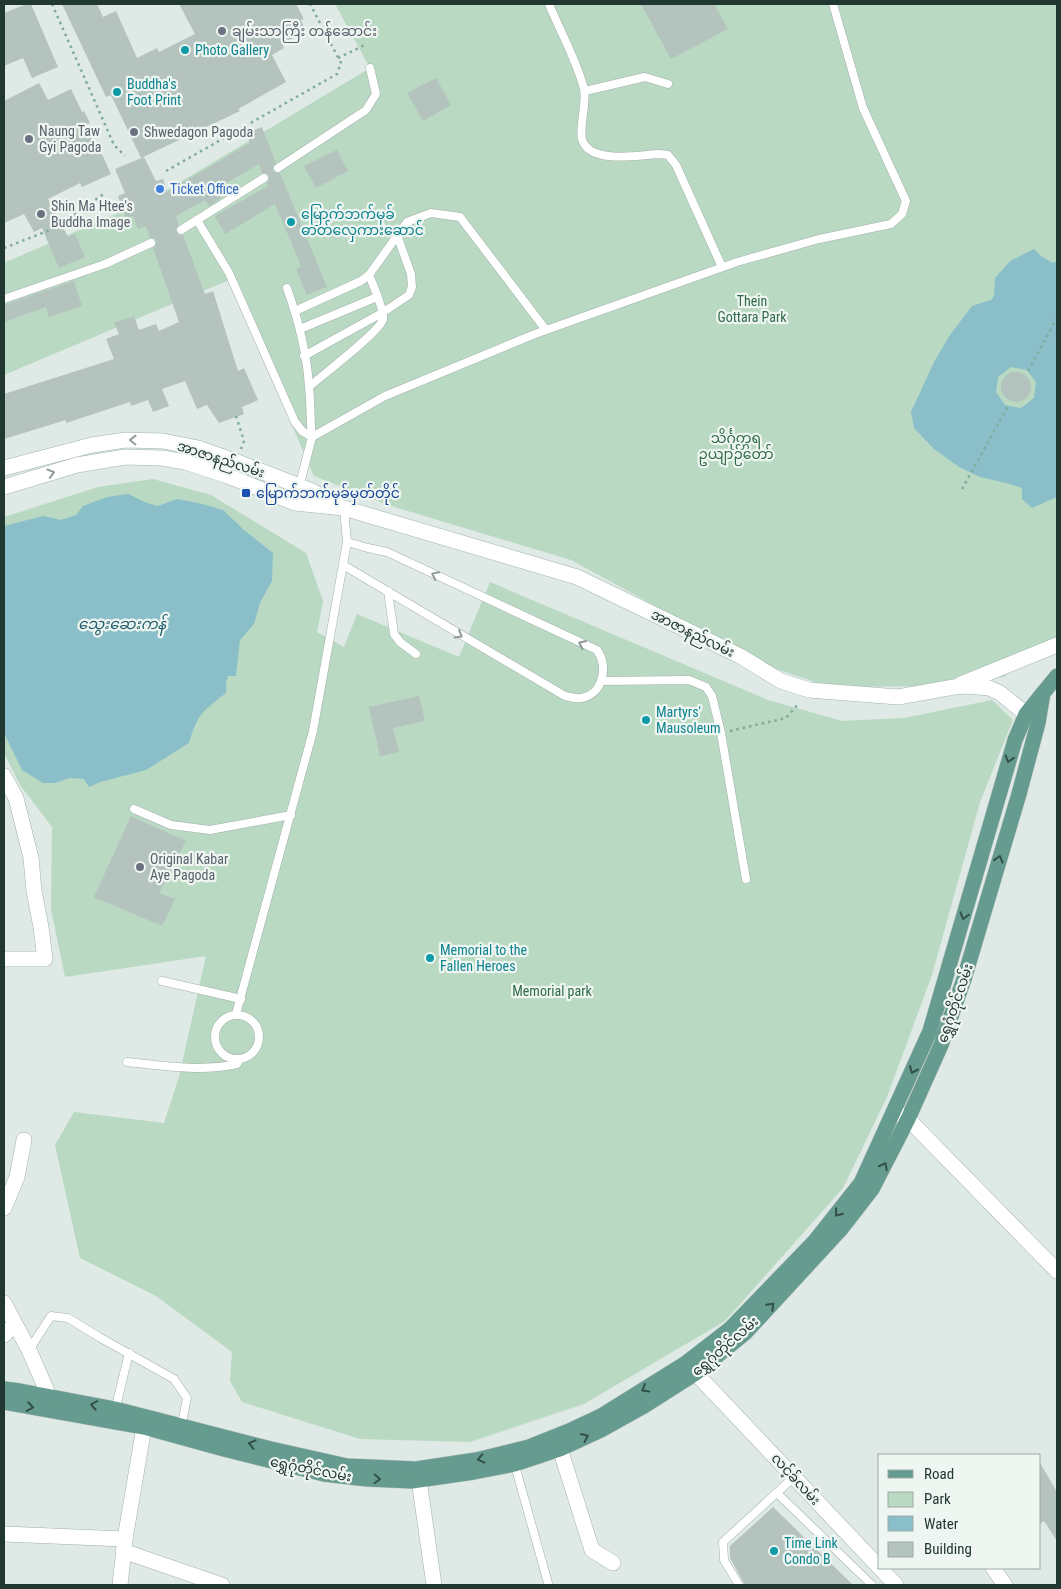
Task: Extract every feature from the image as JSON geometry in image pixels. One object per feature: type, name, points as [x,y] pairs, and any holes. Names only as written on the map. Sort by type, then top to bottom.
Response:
[{"type":"main road","points":[[1032,718],[1044,692],[1057,676]]},
{"type":"main road","name":"ရွှေဂုံတိုင်လမ်း","points":[[691,1368],[816,1241],[861,1183],[930,1031],[1015,740],[1032,718]]},
{"type":"main road","name":"ရွှေဂုံတိုင်လမ်း","points":[[4,1389],[49,1396],[113,1415],[181,1431],[224,1449],[324,1474],[367,1479],[412,1481],[418,1475],[474,1472],[558,1442],[602,1430],[644,1406],[691,1368],[745,1333],[841,1229],[872,1190],[908,1120],[941,1045],[964,980],[1019,794],[1032,718]]},
{"type":"main road","name":"ရွှေဂုံတိုင်လမ်း","points":[[4,1402],[56,1411],[113,1415]]},
{"type":"street","name":"အာဇာနည်လမ်း","points":[[9,466],[92,445],[126,440],[163,441],[198,448],[299,486],[344,508],[577,577],[740,656],[781,681],[809,690],[898,696],[954,687],[988,688],[1000,692],[1032,718]]},
{"type":"street","points":[[162,458],[163,441]]},
{"type":"street","name":"အာဇာနည်လမ်း","points":[[4,487],[77,466],[125,457],[162,458],[208,468],[294,502],[344,508]]},
{"type":"street","points":[[9,466],[21,481]]},
{"type":"street","points":[[954,687],[1057,645]]},
{"type":"street","points":[[4,776],[16,798],[31,858],[34,891],[45,959],[4,959]]},
{"type":"street","points":[[894,1112],[908,1120],[1057,1271]]},
{"type":"street","points":[[4,1208],[17,1178],[24,1140]]},
{"type":"street","points":[[4,1303],[9,1330],[29,1350],[56,1411]]},
{"type":"street","name":"လင့်ခ်လမ်း","points":[[691,1368],[878,1566]]},
{"type":"street","points":[[120,1585],[124,1545],[146,1422]]},
{"type":"street","points":[[558,1442],[592,1550],[613,1563]]},
{"type":"street","points":[[418,1475],[434,1585]]},
{"type":"street","points":[[4,1534],[124,1545],[222,1585]]},
{"type":"street","name":"လင့်ခ်လမ်း","points":[[881,1569],[896,1585]]},
{"type":"street","points":[[994,1569],[1005,1585]]},
{"type":"lane","points":[[549,4],[585,91],[582,139],[590,151],[604,157],[668,155],[676,165],[722,267]]},
{"type":"lane","points":[[312,437],[385,396],[546,330],[722,267],[819,239],[891,224],[902,214],[906,201],[864,108],[833,4]]},
{"type":"lane","points":[[278,168],[366,110],[376,94],[370,68]]},
{"type":"lane","points":[[585,91],[644,77],[668,84]]},
{"type":"lane","points":[[181,230],[264,178]]},
{"type":"lane","points":[[295,311],[361,281],[369,275],[407,222],[431,213],[460,217],[546,330]]},
{"type":"lane","points":[[197,220],[230,273],[295,422],[302,431],[312,437]]},
{"type":"lane","points":[[304,356],[382,313],[409,295],[412,287],[411,274],[397,235]]},
{"type":"lane","points":[[4,299],[105,264],[151,243]]},
{"type":"lane","points":[[309,387],[379,327],[383,320],[369,275]]},
{"type":"lane","points":[[287,288],[300,329],[309,387],[309,414],[312,437],[294,502]]},
{"type":"lane","points":[[300,329],[377,297]]},
{"type":"lane","points":[[236,1014],[313,731],[347,542],[344,508]]},
{"type":"lane","points":[[343,565],[565,696],[580,698],[590,695],[601,681],[603,664],[597,650],[387,552],[347,542]]},
{"type":"lane","points":[[388,592],[394,634],[400,642],[416,654]]},
{"type":"lane","points":[[601,681],[673,679],[689,680],[706,687],[712,696],[721,733],[746,879]]},
{"type":"lane","points":[[134,809],[172,825],[210,830],[291,814]]},
{"type":"lane","points":[[162,981],[241,999]]},
{"type":"lane","points":[[236,1014],[250,1018],[255,1022],[260,1035],[256,1049],[245,1057],[238,1059],[225,1055],[220,1051],[215,1038],[219,1025],[229,1016],[236,1014]]},
{"type":"lane","points":[[127,1062],[183,1068],[218,1068],[237,1064],[238,1059]]},
{"type":"lane","points":[[29,1350],[51,1316],[68,1318],[99,1338],[174,1379],[187,1398],[181,1431]]},
{"type":"lane","points":[[113,1415],[129,1354]]},
{"type":"lane","points":[[513,1458],[548,1583]]},
{"type":"lane","points":[[739,1585],[724,1560],[723,1542],[794,1478]]},
{"type":"lane","points":[[777,1493],[872,1585]]},
{"type":"path","points":[[52,4],[114,145],[125,156]]},
{"type":"path","points":[[166,171],[337,74],[341,63],[310,4]]},
{"type":"path","points":[[338,58],[365,45]]},
{"type":"path","points":[[4,248],[55,228],[105,193]]},
{"type":"path","points":[[1028,371],[1057,318]]},
{"type":"path","points":[[962,488],[1008,406]]},
{"type":"path","points":[[721,733],[786,718],[809,690]]},
{"type":"green space","name":"Thein Gottara Park","points":[[335,4],[1057,4],[1057,636],[1004,677],[941,686],[830,687],[764,665],[571,560],[388,505],[314,476],[229,280],[4,375],[4,263],[157,196],[370,68]]},
{"type":"green space","name":"Memorial park","points":[[153,479],[211,495],[306,553],[323,601],[317,632],[344,647],[357,614],[459,657],[490,582],[768,700],[842,721],[904,718],[992,700],[1013,720],[980,802],[932,975],[887,1097],[843,1188],[725,1321],[584,1404],[470,1442],[360,1439],[242,1402],[230,1381],[232,1352],[156,1296],[80,1258],[55,1145],[74,1112],[164,1123],[179,1077],[206,956],[65,977],[51,909],[52,827],[20,785],[4,753],[4,517],[98,487]]},
{"type":"water","points":[[1034,249],[1053,263],[1057,261],[1057,497],[1032,508],[1022,499],[1022,488],[980,477],[959,467],[934,449],[914,428],[911,412],[935,360],[950,335],[972,306],[991,300],[994,296],[995,278],[1010,261]],"holes":[[[1011,367],[1027,370],[1036,382],[1034,398],[1021,408],[1005,405],[996,392],[998,377]]]},
{"type":"water","name":"သွေးဆေးကန်","points":[[128,494],[158,506],[177,499],[223,510],[273,553],[272,581],[260,603],[254,624],[240,640],[236,676],[228,676],[226,693],[198,719],[189,743],[146,770],[100,782],[89,787],[84,779],[70,778],[55,783],[43,783],[22,770],[4,733],[4,526],[43,516],[61,520],[76,515],[83,506],[107,497]]},
{"type":"building","points":[[31,4],[58,67],[32,78],[23,58],[4,66],[4,13]]},
{"type":"building","points":[[62,4],[97,4],[103,17],[116,11],[137,58],[157,48],[159,52],[195,34],[179,4],[296,4],[304,19],[301,20],[306,32],[282,44],[284,48],[272,55],[286,82],[238,109],[240,111],[141,158],[111,95],[106,97]]},
{"type":"building","points":[[641,4],[714,4],[728,29],[671,59]]},
{"type":"building","points":[[436,78],[451,105],[423,121],[407,93]]},
{"type":"building","points":[[39,83],[48,100],[71,89],[82,112],[84,111],[90,123],[85,125],[98,153],[101,152],[111,174],[82,187],[80,183],[48,199],[68,237],[75,234],[85,257],[59,268],[42,228],[34,232],[24,214],[4,223],[4,101]]},
{"type":"building","points":[[262,127],[276,163],[273,166],[273,171],[280,173],[327,287],[307,295],[296,269],[301,266],[275,204],[225,234],[215,216],[268,186],[269,175],[262,173],[259,164],[216,189],[221,198],[209,206],[205,200],[176,216],[179,225],[175,230],[178,235],[183,235],[205,294],[213,291],[238,371],[244,368],[258,400],[242,407],[244,414],[219,423],[207,405],[197,409],[185,381],[162,389],[169,406],[153,412],[148,400],[131,406],[130,402],[66,423],[66,420],[4,439],[4,394],[114,359],[106,339],[119,334],[114,323],[134,316],[139,330],[156,324],[159,331],[179,322],[153,248],[156,246],[156,241],[154,238],[150,238],[146,226],[138,229],[133,216],[126,218],[118,196],[125,193],[115,169],[144,157],[156,181],[163,179],[167,192],[250,143],[246,133]]},
{"type":"building","points":[[337,150],[348,171],[316,188],[304,166]]},
{"type":"building","points":[[74,281],[82,306],[49,317],[46,307],[4,322],[4,305]]},
{"type":"building","points":[[1016,372],[1022,373],[1030,381],[1030,393],[1022,401],[1016,402],[1010,401],[1002,393],[1001,387],[1002,381],[1010,373]]},
{"type":"building","points":[[419,696],[425,721],[393,728],[399,752],[380,756],[369,707]]},
{"type":"building","name":"Original Kabar Aye Pagoda","points":[[131,816],[186,841],[159,893],[175,899],[162,926],[94,897]]},
{"type":"building","points":[[1041,1465],[1057,1492],[1057,1541],[1044,1521],[1041,1523]]},
{"type":"building","name":"Time Link Condo B","points":[[773,1507],[853,1585],[745,1585],[730,1558],[730,1546]]},
{"type":"place","name":"ချမ်းသာကြီး တန်ဆောင်း","points":[[222,31]]},
{"type":"place","name":"Photo Gallery","points":[[185,50]]},
{"type":"place","name":"Buddha's Foot Print","points":[[117,92]]},
{"type":"place","name":"Shwedagon Pagoda","points":[[134,132]]},
{"type":"place","name":"Naung Taw Gyi Pagoda","points":[[29,139]]},
{"type":"place","name":"Ticket Office","points":[[160,189]]},
{"type":"place","name":"Shin Ma Htee's Buddha Image","points":[[41,214]]},
{"type":"place","name":"မြောက်ဘက်မုခ် ဓာတ်လှေကားဆောင်","points":[[291,222]]},
{"type":"place","name":"မြောက်ဘက်မုခ်မှတ်တိုင်","points":[[246,493]]},
{"type":"place","name":"Martyrs' Mausoleum","points":[[646,720]]},
{"type":"place","name":"Original Kabar Aye Pagoda","points":[[140,867]]},
{"type":"place","name":"Memorial to the Fallen Heroes","points":[[430,958]]},
{"type":"place","name":"Time Link Condo B","points":[[774,1551]]},
{"type":"park label","name":"သိင်္ဂုတ္တရ ဥယျာဉ်တော်","points":[[736,446]]}]
